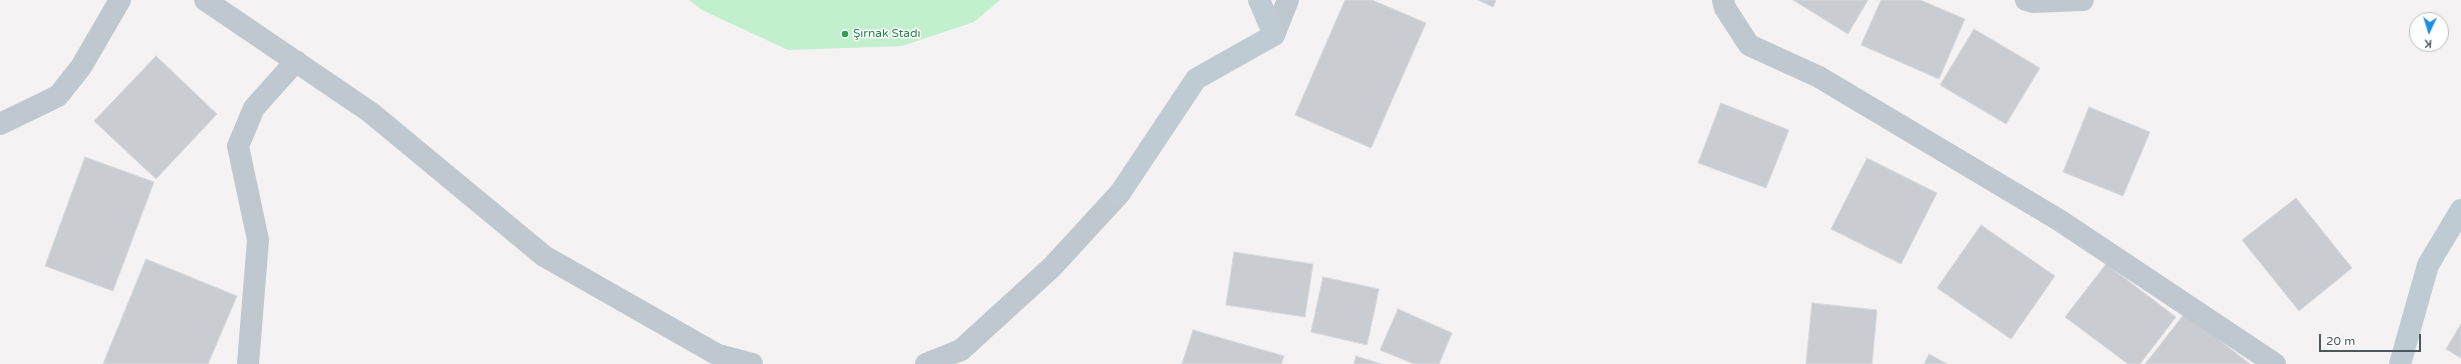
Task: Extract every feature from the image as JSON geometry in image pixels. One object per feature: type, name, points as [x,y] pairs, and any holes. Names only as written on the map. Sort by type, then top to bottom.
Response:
[{"type":"street","points":[[0,124],[58,96],[81,67],[120,0]]},
{"type":"street","points":[[205,0],[370,112],[544,256],[718,355],[752,364]]},
{"type":"street","points":[[1259,0],[1274,35]]},
{"type":"street","points":[[926,364],[961,350],[1052,267],[1120,193],[1196,78],[1274,35],[1288,0]]},
{"type":"street","points":[[2026,0],[2033,2],[2083,0]]},
{"type":"street","points":[[1727,3],[1749,45],[1819,77],[2059,220],[2275,364]]},
{"type":"street","points":[[248,364],[258,240],[238,146],[254,108],[296,61]]},
{"type":"street","points":[[2400,364],[2428,265],[2461,210]]},
{"type":"green space","name":"Şırnak Stadı","points":[[689,0],[1000,0],[974,22],[902,46],[788,50],[702,10]]},
{"type":"building","points":[[1345,0],[1372,0],[1426,23],[1371,148],[1295,115]]},
{"type":"building","points":[[1478,0],[1496,0],[1493,7]]},
{"type":"building","points":[[1793,0],[1868,0],[1848,34]]},
{"type":"building","points":[[1881,0],[1920,0],[1965,19],[1939,79],[1861,45]]},
{"type":"building","points":[[1974,29],[2040,68],[2006,124],[1940,85]]},
{"type":"building","points":[[156,56],[217,114],[156,179],[94,121]]},
{"type":"building","points":[[1721,103],[1789,130],[1766,188],[1698,163]]},
{"type":"building","points":[[2089,107],[2150,132],[2123,196],[2063,172]]},
{"type":"building","points":[[85,157],[154,182],[113,291],[45,266]]},
{"type":"building","points":[[1867,158],[1937,193],[1901,264],[1831,229]]},
{"type":"building","points":[[2296,198],[2352,268],[2299,311],[2242,240]]},
{"type":"building","points":[[1981,225],[2055,276],[2011,339],[1937,288]]},
{"type":"building","points":[[1234,252],[1313,264],[1305,317],[1226,305]]},
{"type":"building","points":[[146,259],[237,296],[208,364],[103,364]]},
{"type":"building","points":[[2106,264],[2176,317],[2140,364],[2128,364],[2065,317]]},
{"type":"building","points":[[1323,277],[1379,289],[1367,345],[1311,332]]},
{"type":"building","points":[[1812,303],[1877,310],[1872,364],[1806,364]]},
{"type":"building","points":[[1398,309],[1452,333],[1439,364],[1414,364],[1380,350]]},
{"type":"building","points":[[2185,313],[2250,364],[2145,364]]},
{"type":"building","points":[[2461,324],[2461,358],[2446,349]]},
{"type":"building","points":[[1193,330],[1284,356],[1281,364],[1182,364]]},
{"type":"building","points":[[1929,354],[1947,364],[1924,364]]},
{"type":"building","points":[[1356,356],[1381,364],[1354,364]]},
{"type":"place","name":"Şırnak Stadı","points":[[845,34]]}]
